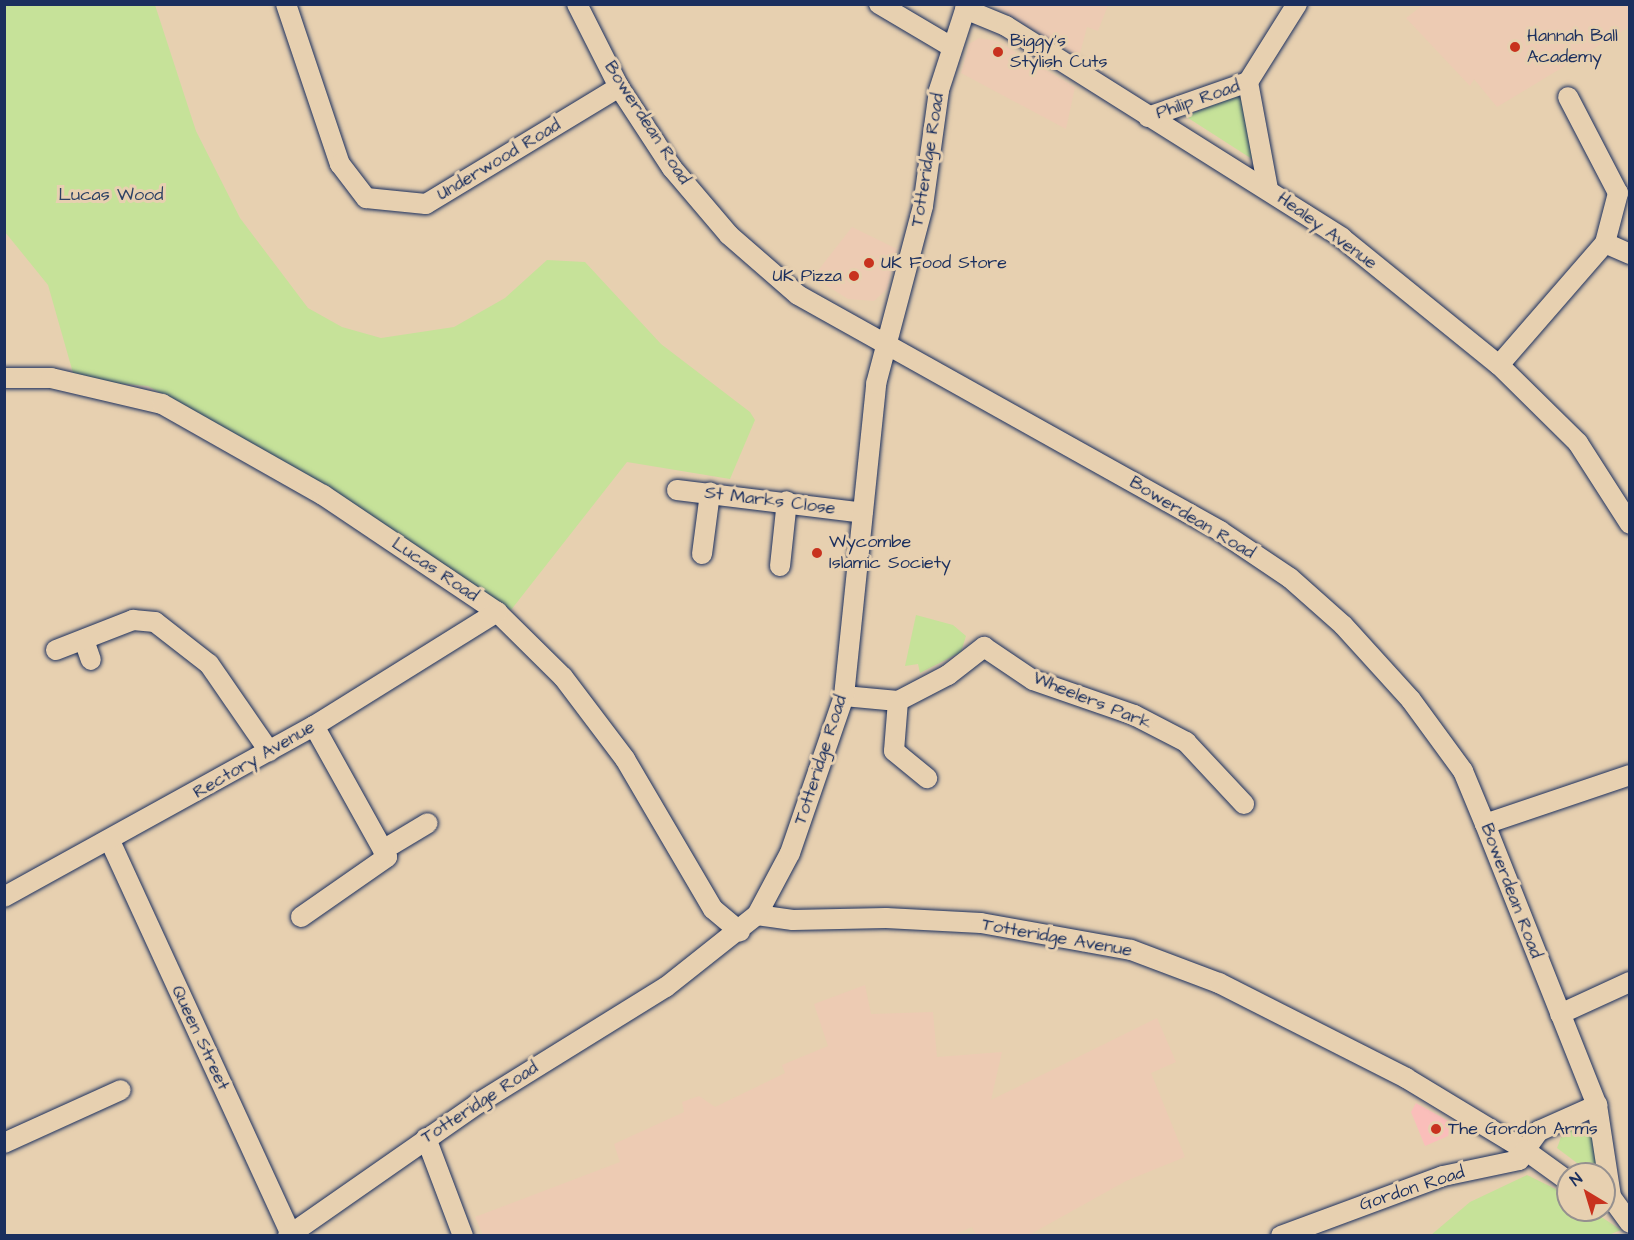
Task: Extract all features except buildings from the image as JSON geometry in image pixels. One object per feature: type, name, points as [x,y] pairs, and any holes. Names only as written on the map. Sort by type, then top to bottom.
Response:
[{"type":"street","name":"Underwood Road","points":[[286,4],[340,164],[366,198],[426,204],[619,87]]},
{"type":"street","name":"Bowerdean Road","points":[[577,4],[619,87],[672,168],[729,235],[798,296],[884,346],[1220,531],[1290,578],[1343,625],[1411,700],[1463,771],[1597,1105]]},
{"type":"street","points":[[879,4],[950,46]]},
{"type":"street","name":"Philip Road","points":[[1148,117],[1248,82],[1297,4]]},
{"type":"street","name":"Totteridge Road","points":[[290,1235],[426,1138],[666,987],[740,932],[757,915],[790,853],[844,696],[884,346],[923,206],[939,90],[950,46],[966,7]]},
{"type":"street","name":"Healey Avenue","points":[[966,7],[1006,26],[1148,117],[1268,189],[1342,238],[1499,365],[1578,443],[1629,524]]},
{"type":"street","name":"Philip Road","points":[[1248,82],[1268,189]]},
{"type":"street","points":[[1499,365],[1605,243],[1618,193],[1568,97]]},
{"type":"street","points":[[1605,243],[1629,254]]},
{"type":"street","name":"Lucas Road","points":[[4,378],[51,378],[162,404],[323,495],[497,612],[584,705],[625,759],[713,909],[740,932]]},
{"type":"street","name":"St Marks Close","points":[[677,490],[788,501],[864,513]]},
{"type":"street","points":[[702,554],[710,493]]},
{"type":"street","points":[[780,566],[788,501]]},
{"type":"street","name":"Rectory Avenue","points":[[4,897],[110,842],[314,726],[497,612]]},
{"type":"street","points":[[56,650],[133,621],[155,622],[209,664],[268,751]]},
{"type":"street","points":[[84,640],[91,660]]},
{"type":"street","name":"Wheelers Park","points":[[898,701],[948,675],[984,647],[1033,680],[1134,716],[1186,742],[1244,804]]},
{"type":"street","points":[[844,696],[898,701],[894,751],[927,778]]},
{"type":"street","points":[[302,917],[387,857],[314,726]]},
{"type":"street","points":[[1485,824],[1629,775]]},
{"type":"street","points":[[383,850],[428,823]]},
{"type":"street","name":"Queen Street","points":[[110,842],[290,1235]]},
{"type":"street","name":"Totteridge Avenue","points":[[757,915],[793,920],[886,918],[981,923],[1131,950],[1219,983],[1406,1078],[1525,1150]]},
{"type":"street","points":[[1560,1014],[1629,982]]},
{"type":"street","points":[[4,1143],[121,1090]]},
{"type":"street","points":[[1556,1172],[1525,1150],[1539,1131],[1597,1105],[1603,1162]]},
{"type":"street","points":[[426,1138],[463,1236]]},
{"type":"street","name":"Gordon Road","points":[[1281,1236],[1443,1176],[1519,1160],[1525,1150]]},
{"type":"street","points":[[1616,1208],[1629,1223]]},
{"type":"shaded area","points":[[993,5],[1108,5],[1098,31],[1087,27],[1079,57]]},
{"type":"shaded area","name":"Hannah Ball Academy","points":[[1423,5],[1629,5],[1629,27],[1497,107],[1474,79],[1470,86],[1406,18]]},
{"type":"shaded area","points":[[979,38],[997,41],[1075,87],[1066,129],[961,73],[969,44]]},
{"type":"shaded area","points":[[852,227],[897,249],[887,289],[874,301],[848,299],[813,277]]},
{"type":"shaded area","points":[[865,985],[871,1014],[933,1012],[937,1057],[1002,1052],[991,1100],[1157,1018],[1176,1062],[1151,1073],[1185,1157],[1126,1181],[1029,1235],[976,1235],[972,1227],[951,1236],[483,1235],[475,1217],[620,1162],[614,1144],[684,1112],[682,1102],[699,1096],[715,1107],[785,1073],[782,1065],[828,1046],[814,1004]]},
{"type":"green space","name":"Lucas Wood","points":[[4,5],[155,5],[196,131],[240,218],[308,308],[342,327],[381,338],[454,327],[505,298],[547,260],[585,262],[661,344],[750,412],[755,420],[730,479],[627,462],[511,610],[324,486],[148,386],[75,380],[48,285],[5,232]]},
{"type":"green space","points":[[1242,94],[1255,155],[1252,159],[1185,116]]},
{"type":"green space","points":[[916,615],[953,625],[966,636],[961,652],[920,673],[918,664],[905,666]]},
{"type":"green space","points":[[1585,1124],[1593,1130],[1598,1162],[1576,1162],[1557,1148],[1563,1132]]},
{"type":"green space","points":[[1527,1175],[1556,1189],[1556,1222],[1609,1222],[1621,1230],[1606,1236],[1431,1235],[1470,1202]]},
{"type":"place","name":"Hannah Ball Academy","points":[[1515,47]]},
{"type":"place","name":"Biggy's Stylish Cuts","points":[[998,52]]},
{"type":"place","name":"UK Food Store","points":[[869,263]]},
{"type":"place","name":"UK Pizza","points":[[854,276]]},
{"type":"place","name":"Wycombe Islamic Society","points":[[817,553]]},
{"type":"place","name":"The Gordon Arms","points":[[1436,1129]]}]
